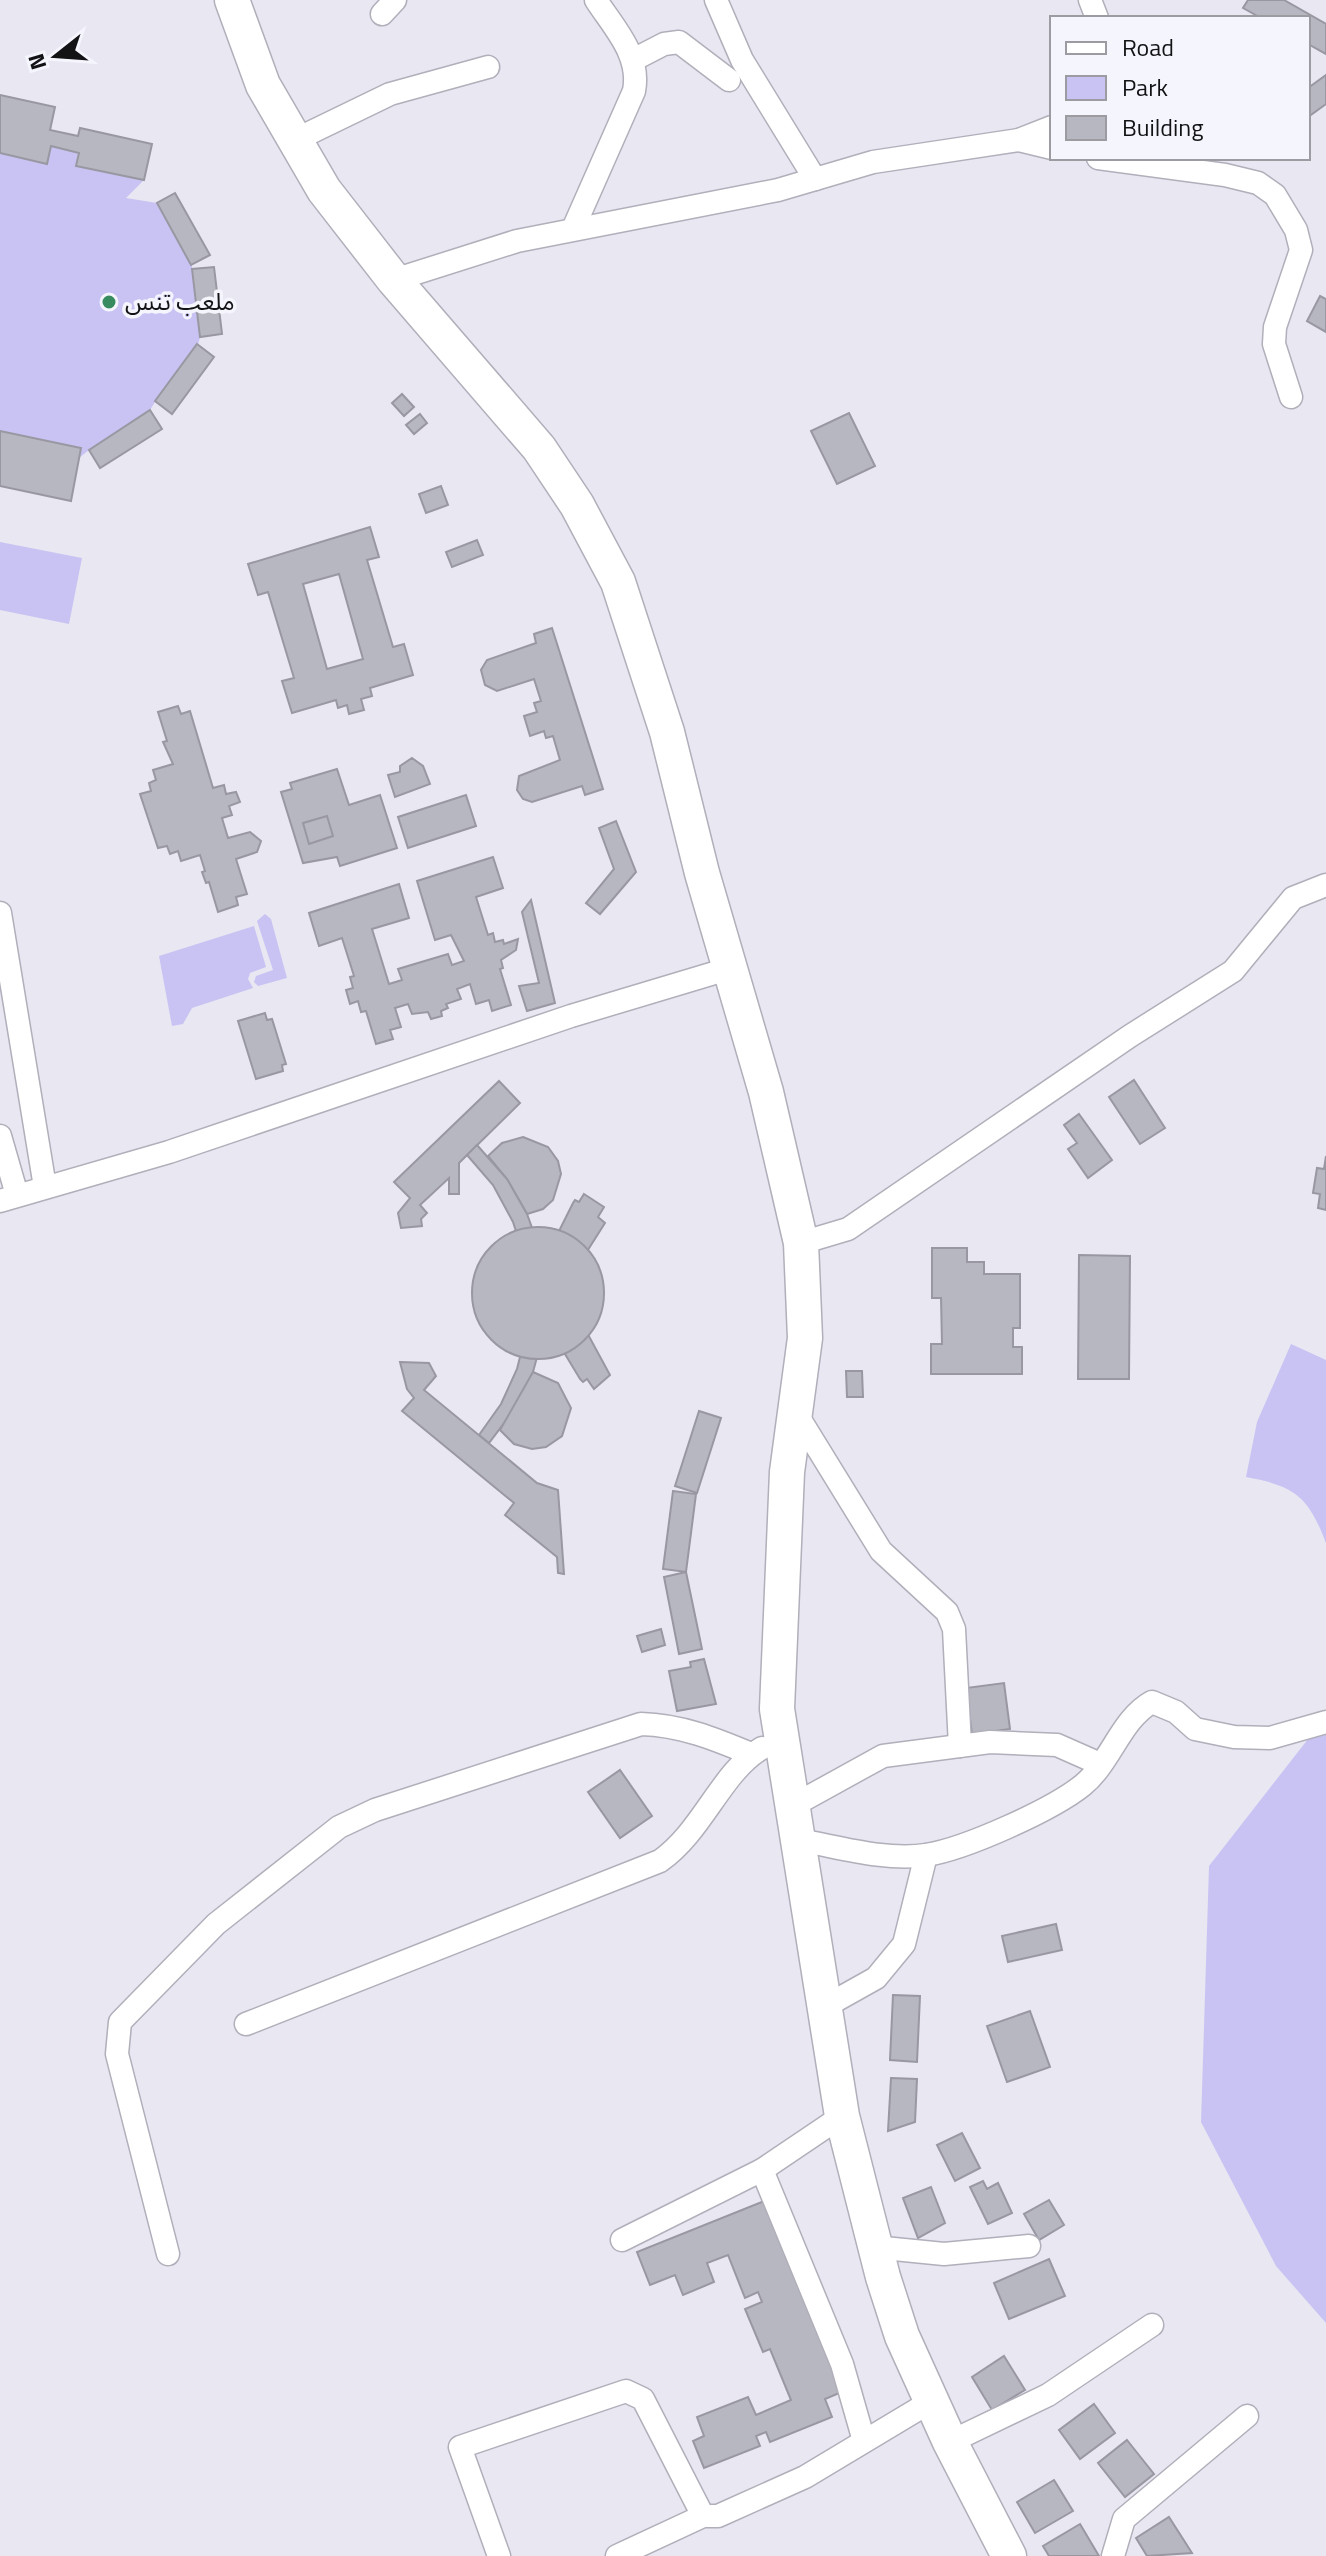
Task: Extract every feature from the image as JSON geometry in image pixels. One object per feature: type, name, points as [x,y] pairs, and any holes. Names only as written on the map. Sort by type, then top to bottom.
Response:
[{"type":"main road","points":[[232,0],[263,85],[324,190],[394,280],[539,448],[577,505],[618,582],[667,732],[702,873],[789,1180],[801,1243],[805,1338],[787,1472],[777,1709],[842,2116],[874,2247],[902,2336],[930,2402],[1009,2556]]},
{"type":"street","points":[[573,229],[634,91],[633,60],[596,0]]},
{"type":"street","points":[[716,0],[742,60],[815,179]]},
{"type":"street","points":[[633,60],[675,41],[685,45],[729,80]]},
{"type":"street","points":[[293,141],[390,94],[488,67]]},
{"type":"street","points":[[394,280],[517,241],[778,190],[873,162],[1019,140],[1050,128]]},
{"type":"street","points":[[1019,140],[1050,148]]},
{"type":"street","points":[[1113,160],[1225,175],[1258,183],[1275,195],[1296,230],[1301,250],[1274,336],[1291,397]]},
{"type":"street","points":[[801,1243],[848,1229],[1130,1036],[1233,971],[1293,898],[1326,885]]},
{"type":"street","points":[[0,913],[45,1187]]},
{"type":"street","points":[[0,1136],[8,1198],[180,1149],[571,1016],[731,968]]},
{"type":"street","points":[[796,1413],[881,1551],[947,1612],[954,1629],[960,1746]]},
{"type":"street","points":[[799,1840],[883,1855],[926,1855],[1033,1814],[1084,1785],[1127,1730],[1135,1712],[1152,1702],[1176,1712],[1195,1729],[1234,1737],[1270,1738],[1326,1722]]},
{"type":"street","points":[[168,2254],[117,2054],[120,2022],[216,1924],[339,1827],[375,1810],[641,1724],[666,1725],[704,1735],[751,1754]]},
{"type":"street","points":[[246,2024],[660,1861],[677,1849],[751,1754],[782,1737]]},
{"type":"street","points":[[794,1805],[883,1756],[990,1742],[1057,1745],[1100,1764]]},
{"type":"street","points":[[826,2006],[876,1978],[904,1944],[926,1855]]},
{"type":"street","points":[[622,2240],[762,2170],[842,2116]]},
{"type":"street","points":[[762,2170],[842,2364],[864,2441]]},
{"type":"street","points":[[874,2247],[944,2254],[1029,2246]]},
{"type":"street","points":[[950,2442],[1048,2395],[1152,2325]]},
{"type":"street","points":[[499,2556],[460,2447],[626,2391],[643,2399],[703,2516]]},
{"type":"street","points":[[617,2556],[703,2516],[718,2516],[805,2477],[930,2402]]},
{"type":"street","points":[[1113,2556],[1124,2519],[1247,2416]]},
{"type":"green space","name":"ملعب تنس","points":[[0,95],[55,107],[51,130],[78,136],[80,128],[152,144],[144,180],[126,198],[157,203],[175,193],[210,255],[192,265],[192,269],[214,267],[222,334],[200,337],[198,345],[214,357],[172,414],[155,402],[150,410],[162,429],[100,468],[89,450],[79,458],[71,501],[0,486]]},
{"type":"green space","points":[[0,542],[82,558],[69,624],[0,610]]},
{"type":"green space","points":[[265,914],[271,919],[287,978],[258,986],[254,982],[256,976],[273,970],[257,921]]},
{"type":"green space","points":[[254,926],[266,967],[250,973],[248,979],[253,988],[192,1008],[183,1024],[172,1026],[159,956]]},
{"type":"green space","points":[[1291,1344],[1326,1360],[1326,1543],[1313,1514],[1298,1496],[1277,1484],[1246,1477],[1257,1422]]},
{"type":"green space","points":[[1326,1716],[1326,2323],[1276,2266],[1201,2122],[1209,1866]]},
{"type":"building","points":[[1248,0],[1284,0],[1326,24],[1326,54],[1310,45],[1310,16],[1257,16],[1243,8]]},
{"type":"building","points":[[1326,75],[1326,104],[1310,116],[1310,87]]},
{"type":"building","points":[[0,95],[55,107],[50,130],[78,136],[80,128],[152,144],[144,180],[76,166],[79,153],[51,146],[47,164],[0,153]]},
{"type":"building","points":[[175,193],[210,255],[191,265],[157,203]]},
{"type":"building","points":[[214,267],[222,334],[200,337],[192,269]]},
{"type":"building","points":[[1320,296],[1326,299],[1326,332],[1307,321]]},
{"type":"building","points":[[197,344],[214,357],[172,414],[155,401]]},
{"type":"building","points":[[402,394],[414,407],[404,416],[392,403]]},
{"type":"building","points":[[150,410],[162,429],[100,468],[89,450]]},
{"type":"building","points":[[849,413],[875,466],[837,484],[811,431]]},
{"type":"building","points":[[420,414],[427,423],[414,434],[406,425]]},
{"type":"building","points":[[0,431],[81,448],[71,501],[0,486]]},
{"type":"building","points":[[441,486],[448,505],[426,513],[419,494]]},
{"type":"building","points":[[370,527],[379,557],[367,560],[393,647],[404,644],[413,675],[370,688],[372,696],[361,699],[364,710],[349,714],[347,705],[338,708],[336,700],[292,713],[282,681],[294,678],[268,592],[258,595],[248,564]],"holes":[[[339,574],[363,659],[327,669],[303,584]]]},
{"type":"building","points":[[477,540],[483,555],[452,567],[446,552]]},
{"type":"building","points":[[552,628],[603,789],[585,795],[582,786],[532,802],[523,799],[517,790],[519,776],[560,760],[553,736],[546,738],[544,731],[530,736],[524,716],[537,712],[534,703],[541,701],[534,679],[497,691],[485,685],[481,670],[487,660],[536,643],[534,634]]},
{"type":"building","points":[[178,706],[181,714],[190,711],[213,788],[224,785],[226,794],[236,792],[240,802],[229,806],[232,815],[222,818],[228,838],[250,832],[261,841],[257,852],[236,859],[247,894],[236,897],[238,905],[218,912],[209,882],[206,883],[202,872],[205,871],[200,855],[181,861],[178,851],[170,854],[167,846],[158,848],[140,794],[151,791],[149,783],[156,780],[153,770],[173,764],[163,742],[167,741],[158,712]]},
{"type":"building","points":[[412,758],[423,766],[430,784],[395,797],[388,775],[400,772],[400,766]]},
{"type":"building","points":[[337,769],[349,805],[380,795],[397,848],[340,866],[337,857],[303,863],[281,792],[292,789],[290,783]]},
{"type":"building","points":[[466,795],[476,826],[408,848],[398,817]]},
{"type":"building","points":[[327,816],[333,836],[309,844],[303,823]]},
{"type":"building","points":[[616,821],[636,872],[600,914],[586,903],[614,869],[599,828]]},
{"type":"building","points":[[493,857],[503,888],[476,897],[488,935],[493,933],[495,942],[503,940],[504,944],[518,939],[516,950],[501,960],[503,968],[500,969],[511,1005],[492,1011],[489,1000],[476,1004],[470,984],[457,989],[461,999],[446,1004],[448,1008],[441,1011],[442,1016],[431,1019],[428,1012],[412,1014],[408,1004],[395,1008],[401,1027],[390,1030],[393,1039],[376,1044],[366,1011],[361,1012],[358,1001],[350,1004],[346,990],[353,988],[350,977],[354,976],[342,938],[319,946],[309,913],[399,884],[409,918],[372,929],[389,984],[402,980],[398,969],[448,954],[452,965],[464,961],[451,935],[435,940],[417,881]]},
{"type":"building","points":[[531,900],[555,1003],[527,1011],[519,986],[539,983],[522,912]]},
{"type":"building","points":[[265,1013],[267,1020],[272,1019],[286,1064],[282,1065],[283,1071],[256,1079],[238,1021]]},
{"type":"building","points":[[1134,1080],[1165,1128],[1140,1144],[1109,1097]]},
{"type":"building","points":[[499,1081],[520,1103],[459,1163],[459,1194],[449,1194],[449,1178],[420,1205],[427,1213],[421,1219],[422,1226],[401,1228],[398,1213],[410,1198],[394,1182]]},
{"type":"building","points":[[1079,1114],[1112,1160],[1088,1178],[1068,1149],[1077,1143],[1064,1125]]},
{"type":"building","points":[[523,1137],[548,1147],[558,1161],[561,1174],[553,1200],[543,1209],[527,1214],[507,1179],[488,1156],[502,1143]]},
{"type":"building","points":[[477,1145],[507,1179],[527,1214],[540,1250],[545,1292],[543,1335],[533,1372],[514,1410],[489,1443],[479,1435],[501,1404],[517,1369],[526,1333],[529,1293],[523,1253],[513,1222],[493,1185],[467,1155]]},
{"type":"building","points":[[1326,1156],[1326,1210],[1318,1208],[1320,1194],[1313,1193],[1317,1168],[1324,1169]]},
{"type":"building","points":[[584,1194],[604,1207],[598,1217],[605,1223],[586,1253],[578,1285],[585,1329],[610,1375],[594,1389],[587,1379],[583,1382],[580,1379],[562,1349],[549,1292],[557,1235],[573,1203],[575,1200],[579,1202]]},
{"type":"building","points":[[538,1227],[563,1232],[584,1247],[599,1268],[604,1293],[599,1318],[584,1339],[563,1354],[538,1359],[513,1354],[492,1339],[477,1318],[472,1293],[477,1268],[492,1247],[513,1232]]},
{"type":"building","points":[[932,1248],[967,1248],[967,1262],[984,1262],[984,1274],[1020,1274],[1020,1328],[1013,1328],[1013,1347],[1022,1347],[1022,1374],[931,1374],[931,1344],[942,1344],[941,1298],[932,1298]]},
{"type":"building","points":[[1079,1255],[1130,1256],[1129,1379],[1078,1379]]},
{"type":"building","points":[[400,1362],[429,1363],[436,1376],[424,1390],[537,1483],[558,1490],[564,1574],[558,1573],[557,1557],[505,1515],[514,1503],[402,1411],[414,1398],[407,1389]]},
{"type":"building","points":[[846,1371],[862,1371],[863,1397],[847,1397]]},
{"type":"building","points":[[533,1372],[558,1383],[571,1408],[562,1436],[546,1447],[532,1449],[514,1444],[500,1430]]},
{"type":"building","points":[[699,1411],[721,1418],[697,1493],[675,1486]]},
{"type":"building","points":[[673,1491],[696,1494],[686,1572],[663,1569]]},
{"type":"building","points":[[686,1572],[702,1649],[679,1654],[664,1577]]},
{"type":"building","points":[[661,1629],[665,1645],[642,1652],[637,1636]]},
{"type":"building","points":[[704,1659],[716,1704],[677,1711],[669,1671],[691,1667],[690,1662]]},
{"type":"building","points":[[1004,1683],[1010,1729],[972,1734],[966,1688]]},
{"type":"building","points":[[620,1770],[652,1816],[620,1838],[588,1792]]},
{"type":"building","points":[[1056,1924],[1062,1950],[1008,1962],[1002,1936]]},
{"type":"building","points":[[893,1995],[920,1996],[917,2062],[890,2060]]},
{"type":"building","points":[[1030,2011],[1050,2067],[1007,2082],[987,2026]]},
{"type":"building","points":[[891,2078],[917,2079],[915,2122],[888,2131]]},
{"type":"building","points":[[962,2133],[980,2168],[955,2181],[937,2145]]},
{"type":"building","points":[[983,2181],[987,2189],[998,2183],[1012,2213],[988,2224],[970,2187]]},
{"type":"building","points":[[931,2187],[945,2223],[918,2238],[903,2198]]},
{"type":"building","points":[[767,2200],[844,2391],[825,2399],[832,2417],[770,2442],[766,2432],[756,2436],[760,2446],[704,2468],[693,2441],[704,2436],[697,2417],[748,2397],[756,2415],[791,2400],[770,2349],[763,2352],[745,2309],[762,2302],[758,2292],[745,2298],[728,2255],[707,2263],[714,2282],[683,2295],[675,2275],[650,2285],[637,2252]]},
{"type":"building","points":[[1049,2200],[1064,2225],[1039,2240],[1024,2214]]},
{"type":"building","points":[[1049,2259],[1065,2296],[1009,2319],[994,2283]]},
{"type":"building","points":[[1004,2356],[1025,2390],[992,2410],[972,2377]]},
{"type":"building","points":[[1094,2404],[1115,2433],[1080,2459],[1059,2430]]},
{"type":"building","points":[[1127,2440],[1154,2474],[1125,2497],[1098,2463]]},
{"type":"building","points":[[1054,2480],[1073,2511],[1035,2533],[1017,2502]]},
{"type":"building","points":[[1169,2517],[1192,2553],[1147,2556],[1136,2538]]},
{"type":"building","points":[[1080,2524],[1099,2556],[1049,2556],[1043,2546]]},
{"type":"place","name":"ملعب تنس","points":[[109,302]]}]
